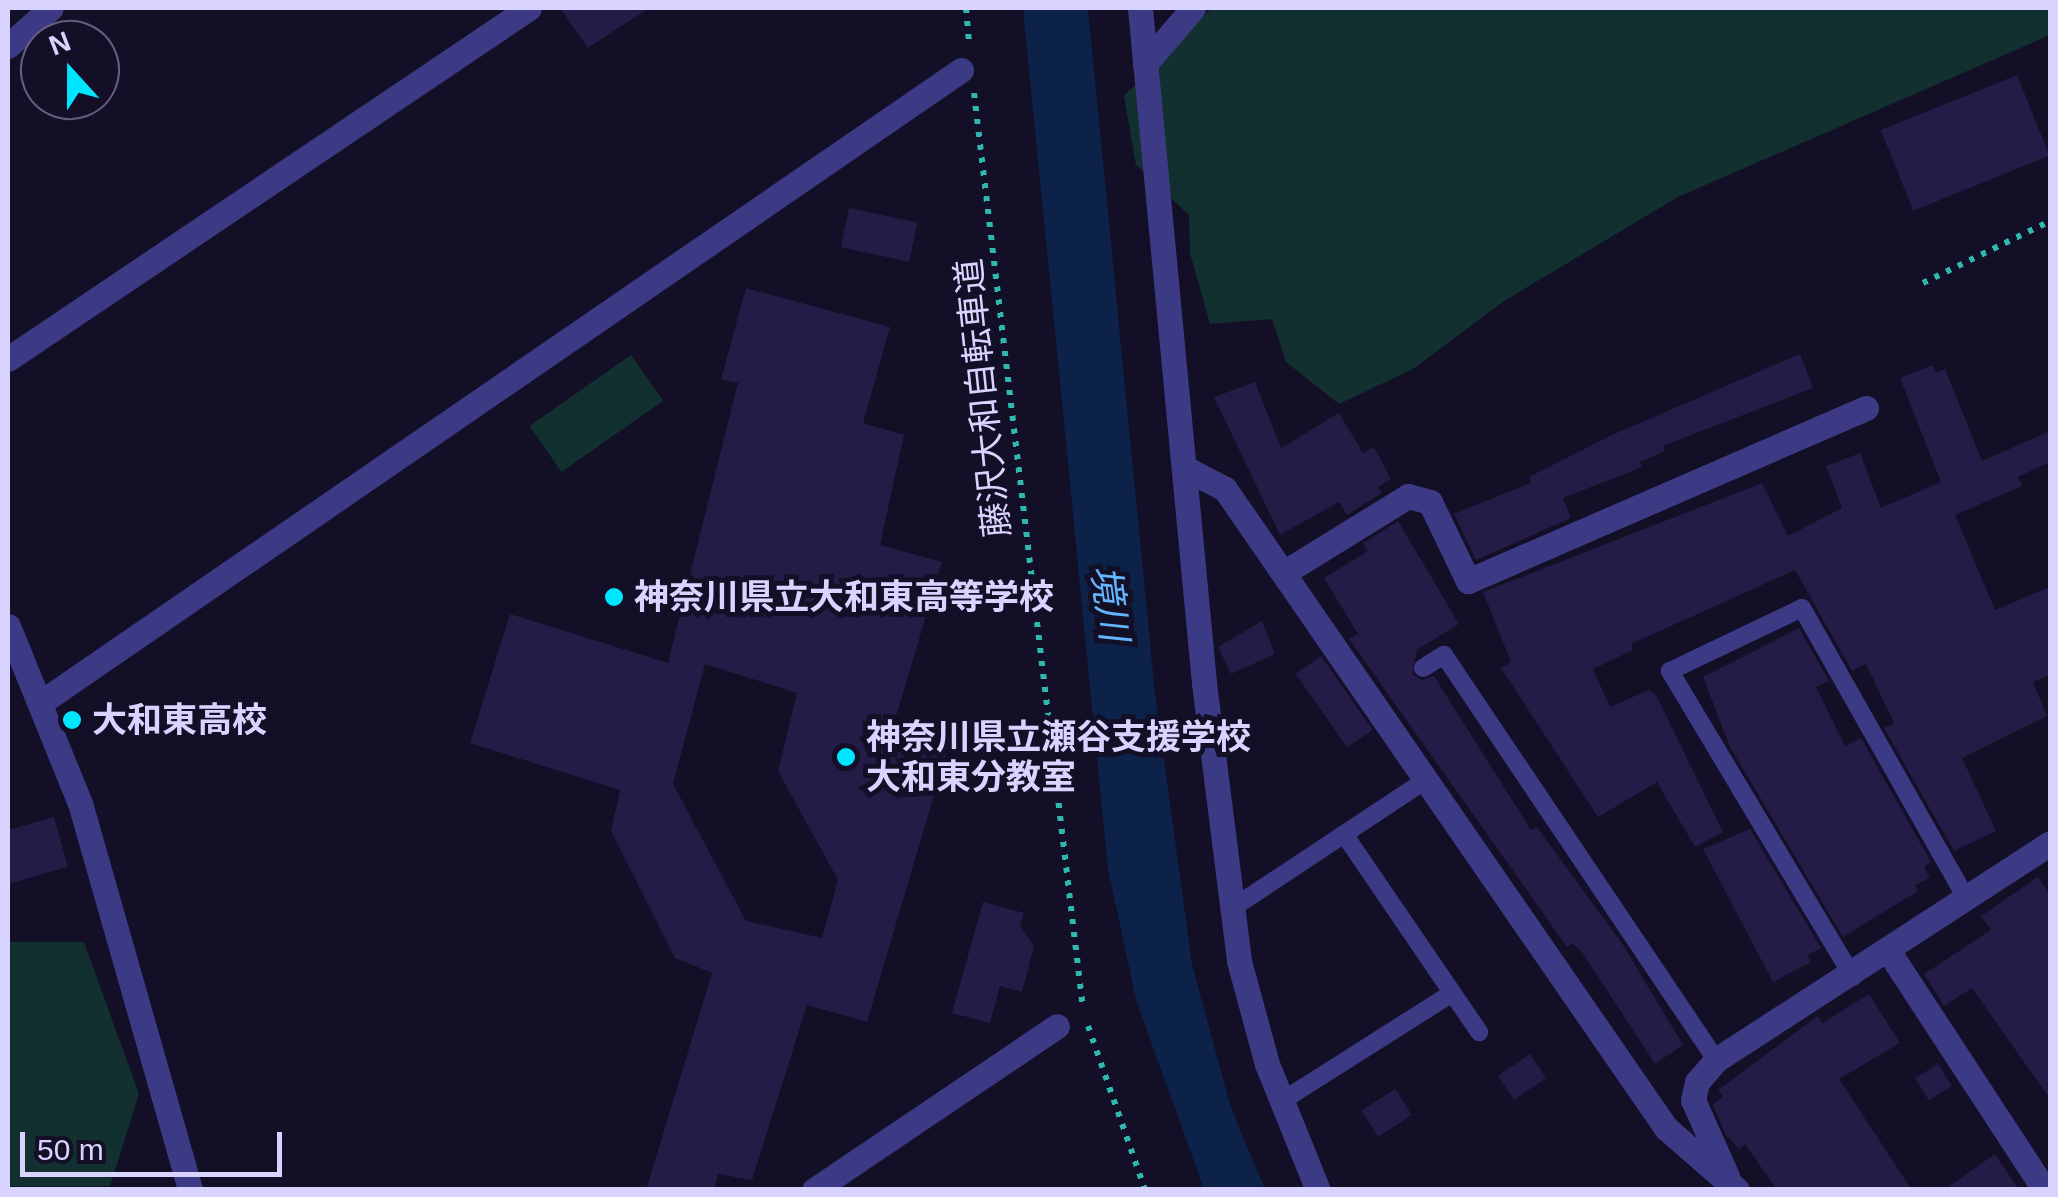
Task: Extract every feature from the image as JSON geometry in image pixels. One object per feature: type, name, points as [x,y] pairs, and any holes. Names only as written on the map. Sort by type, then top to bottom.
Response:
[{"type":"street","points":[[8,46],[51,8]]},
{"type":"street","points":[[8,359],[529,8]]},
{"type":"street","points":[[1140,8],[1204,683],[1239,961],[1282,1101],[1318,1190]]},
{"type":"street","points":[[1145,64],[1193,8]]},
{"type":"street","points":[[42,701],[968,72]]},
{"type":"street","points":[[1285,572],[1408,496],[1430,502],[1468,581],[1866,408]]},
{"type":"street","points":[[1186,468],[1225,488],[1666,1128],[1733,1185]]},
{"type":"street","points":[[8,626],[42,701],[80,804],[190,1190]]},
{"type":"street","points":[[1733,1185],[1694,1100],[1697,1082],[1716,1060],[1853,977],[2050,843]]},
{"type":"street","points":[[1888,952],[2045,1190]]},
{"type":"street","points":[[814,1190],[1056,1026]]},
{"type":"lane","points":[[1853,977],[1670,671],[1802,608],[1966,898]]},
{"type":"lane","points":[[1423,668],[1444,654],[1716,1060]]},
{"type":"lane","points":[[1234,907],[1426,780]]},
{"type":"lane","points":[[1344,834],[1479,1032]]},
{"type":"lane","points":[[1282,1101],[1452,993]]},
{"type":"path","name":"藤沢大和自転車道","points":[[966,8],[968,72],[1067,910],[1082,1007],[1145,1190]]},
{"type":"path","points":[[1923,284],[2050,221]]},
{"type":"green space","points":[[1212,8],[2050,8],[2050,35],[1678,197],[1504,301],[1413,369],[1339,404],[1286,362],[1272,319],[1210,324],[1190,253],[1189,215],[1136,165],[1124,96]]},
{"type":"green space","points":[[631,355],[663,401],[562,472],[529,426]]},
{"type":"green space","points":[[8,942],[84,942],[139,1094],[110,1186],[8,1186]]},
{"type":"water","name":"境川","points":[[1023,8],[1088,8],[1155,694],[1192,964],[1231,1108],[1265,1189],[1204,1189],[1136,1000],[1108,869]]},
{"type":"building","points":[[560,8],[649,8],[588,48]]},
{"type":"building","points":[[2017,75],[2050,156],[1913,211],[1881,130]]},
{"type":"building","points":[[849,208],[917,223],[909,262],[841,247]]},
{"type":"building","points":[[746,288],[890,327],[863,423],[904,435],[880,545],[942,562],[893,727],[950,741],[867,1022],[807,1005],[752,1180],[718,1174],[714,1190],[646,1190],[712,973],[675,958],[611,831],[620,790],[470,743],[510,614],[668,663],[738,383],[721,379]],"holes":[[[705,664],[797,693],[778,771],[838,880],[822,938],[746,921],[673,784]]]},
{"type":"building","points":[[1800,354],[1813,388],[1663,446],[1665,451],[1640,462],[1642,467],[1563,498],[1571,518],[1476,560],[1454,514],[1531,483],[1529,477],[1612,435]]},
{"type":"building","points":[[1933,365],[1936,373],[1945,369],[1982,461],[2050,431],[2050,462],[2018,477],[2022,486],[1955,515],[1995,610],[2050,587],[2050,675],[2033,682],[2047,716],[1962,758],[1996,831],[1954,851],[1884,728],[1894,723],[1866,664],[1852,671],[1795,570],[1631,644],[1633,650],[1593,669],[1610,707],[1649,690],[1656,695],[1723,832],[1695,847],[1657,782],[1598,817],[1501,668],[1511,662],[1483,592],[1762,483],[1788,536],[1842,508],[1826,466],[1860,453],[1881,508],[1941,482],[1900,378]]},
{"type":"building","points":[[1255,382],[1281,448],[1339,413],[1363,453],[1374,447],[1391,479],[1378,487],[1382,493],[1347,515],[1339,502],[1280,535],[1214,397]]},
{"type":"building","points":[[1398,521],[1459,624],[1417,650],[1412,674],[1422,680],[1434,676],[1531,830],[1537,827],[1623,945],[1683,1045],[1655,1064],[1582,952],[1573,943],[1567,947],[1349,639],[1358,634],[1324,578],[1368,551],[1363,543]]},
{"type":"building","points":[[1262,621],[1275,654],[1231,674],[1218,647]]},
{"type":"building","points":[[1799,628],[1829,681],[1816,687],[1845,746],[1861,738],[1931,862],[1924,866],[1930,878],[1915,885],[1918,891],[1843,937],[1730,747],[1703,677]]},
{"type":"building","points":[[1321,656],[1373,730],[1347,748],[1296,674]]},
{"type":"building","points":[[54,817],[68,867],[8,884],[8,830]]},
{"type":"building","points":[[1750,829],[1821,948],[1807,955],[1811,962],[1773,982],[1703,849]]},
{"type":"building","points":[[2038,877],[2050,895],[2050,1099],[1972,988],[1944,1006],[1924,974],[1991,930],[1981,916]]},
{"type":"building","points":[[983,902],[1024,913],[1020,925],[1034,946],[1022,992],[1000,986],[990,1023],[952,1013]]},
{"type":"building","points":[[1869,994],[1900,1043],[1839,1079],[1912,1190],[1777,1190],[1745,1144],[1739,1149],[1726,1135],[1713,1105],[1723,1096],[1718,1090],[1818,1016],[1822,1023]]},
{"type":"building","points":[[1530,1054],[1546,1078],[1514,1100],[1498,1076]]},
{"type":"building","points":[[1938,1064],[1952,1086],[1929,1100],[1915,1078]]},
{"type":"building","points":[[1395,1089],[1412,1115],[1378,1137],[1361,1111]]},
{"type":"building","points":[[1995,1154],[2019,1190],[1944,1190]]},
{"type":"place","name":"神奈川県立大和東高等学校","points":[[614,597]]},
{"type":"place","name":"大和東高校","points":[[72,720]]},
{"type":"place","name":"神奈川県立瀬谷支援学校 大和東分教室","points":[[846,757]]}]
